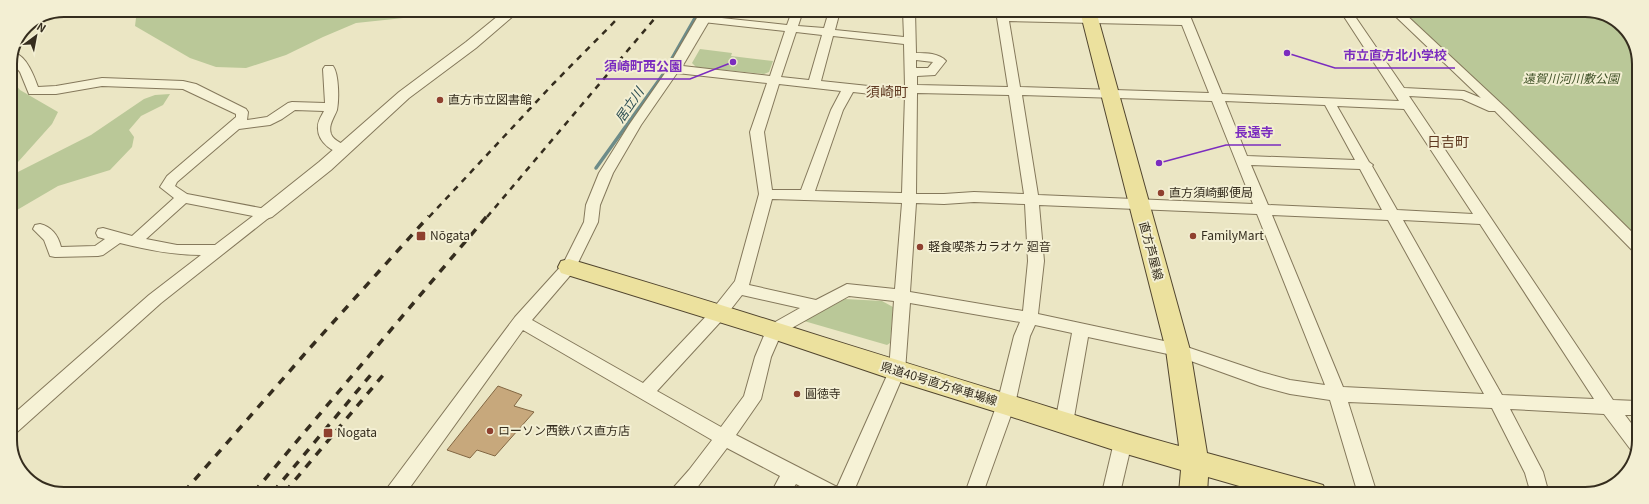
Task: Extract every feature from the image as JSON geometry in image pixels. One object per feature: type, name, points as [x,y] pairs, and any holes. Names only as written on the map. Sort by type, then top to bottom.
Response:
[{"type":"main road","name":"直方芦屋線","points":[[1090,17],[1178,350],[1195,461],[1193,487]]},
{"type":"main road","name":"県道40号直方停車場線","points":[[568,266],[718,314],[774,330],[897,372],[1006,404],[1123,442],[1287,487]]},
{"type":"street","points":[[17,422],[155,299],[266,213],[343,150],[404,95],[471,45],[505,17]]},
{"type":"street","points":[[399,487],[521,321],[568,266],[591,222],[593,205],[606,173],[635,125],[674,68],[705,17]]},
{"type":"street","points":[[719,17],[791,28],[910,41]]},
{"type":"street","points":[[645,393],[718,314],[742,283],[766,194],[757,132],[795,17]]},
{"type":"street","points":[[814,84],[833,17]]},
{"type":"street","points":[[847,487],[897,372],[910,197],[911,72],[909,17]]},
{"type":"street","points":[[976,487],[1006,404],[1022,336],[1030,318],[1036,261],[1032,200],[1013,90],[1003,17]]},
{"type":"street","points":[[1184,17],[1218,97],[1337,394],[1366,487]]},
{"type":"street","points":[[1350,17],[1608,406],[1632,438]]},
{"type":"street","points":[[1402,17],[1503,112],[1632,241]]},
{"type":"street","points":[[910,56],[930,57],[940,61],[931,72],[911,72]]},
{"type":"street","points":[[17,60],[31,83],[33,91],[56,90],[102,82],[183,85],[192,87],[242,112],[242,118],[172,179],[168,187],[183,198],[266,213]]},
{"type":"street","points":[[674,68],[898,93],[911,89],[1013,90],[1409,105]]},
{"type":"street","points":[[329,69],[332,92],[331,107],[324,127],[325,133],[330,142],[343,150]]},
{"type":"street","points":[[806,195],[837,110],[849,88]]},
{"type":"street","points":[[1401,92],[1464,95],[1503,112]]},
{"type":"street","points":[[1329,102],[1366,165],[1497,401],[1534,472],[1538,487]]},
{"type":"street","points":[[235,125],[269,121],[278,118],[292,106],[331,107]]},
{"type":"street","points":[[1242,160],[1366,165]]},
{"type":"street","points":[[766,194],[944,198],[974,197],[1485,219]]},
{"type":"street","points":[[135,241],[183,198]]},
{"type":"street","points":[[40,229],[49,234],[53,240],[55,252],[98,251],[118,237]]},
{"type":"street","points":[[103,233],[177,250],[217,250]]},
{"type":"street","points":[[738,288],[816,306]]},
{"type":"street","points":[[686,487],[752,399],[764,357],[774,330],[847,290],[902,296],[1030,318],[1178,350],[1290,388],[1337,394],[1632,408]]},
{"type":"street","points":[[521,321],[724,438],[819,487]]},
{"type":"street","points":[[1064,423],[1081,330]]},
{"type":"street","points":[[1112,487],[1123,442]]},
{"type":"street","points":[[784,487],[792,474]]},
{"type":"green space","points":[[136,17],[413,17],[356,23],[286,55],[246,68],[216,67],[190,58],[135,26]]},
{"type":"green space","name":"遠賀川河川敷公園","points":[[1406,17],[1591,17],[1611,25],[1618,31],[1630,49],[1632,61],[1632,232]]},
{"type":"green space","points":[[700,49],[732,53],[731,56],[773,61],[769,72],[764,74],[696,67],[692,63]]},
{"type":"green space","points":[[17,86],[20,90],[58,112],[52,124],[18,162]]},
{"type":"green space","points":[[170,94],[163,105],[141,116],[129,130],[134,137],[132,147],[110,170],[58,186],[17,210],[17,172],[91,135],[144,99],[155,95]]},
{"type":"green space","points":[[845,299],[882,301],[893,307],[890,343],[887,345],[804,321]]},
{"type":"building","name":"ローソン西鉄バス直方店","points":[[498,386],[522,395],[514,406],[534,412],[495,456],[477,450],[470,458],[447,450]]},
{"type":"waterway","name":"居立川","points":[[596,168],[662,76],[696,17]]},
{"type":"railway","points":[[429,217],[553,84],[619,17]]},
{"type":"railway","points":[[487,217],[656,17]]},
{"type":"railway","points":[[188,487],[309,349],[429,216]]},
{"type":"railway","points":[[258,487],[487,216]]},
{"type":"railway","points":[[277,487],[374,371]]},
{"type":"railway","points":[[289,487],[384,374]]},
{"type":"place","name":"市立直方北小学校","points":[[1287,53]]},
{"type":"place","name":"須崎町西公園","points":[[733,62]]},
{"type":"place","name":"直方市立図書館","points":[[440,100]]},
{"type":"place","name":"長遠寺","points":[[1159,163]]},
{"type":"place","name":"直方須崎郵便局","points":[[1161,193]]},
{"type":"place","name":"Nōgata","points":[[421,236]]},
{"type":"place","name":"FamilyMart","points":[[1193,236]]},
{"type":"place","name":"軽食喫茶カラオケ 廻音","points":[[920,247]]},
{"type":"place","name":"圓徳寺","points":[[797,394]]},
{"type":"place","name":"ローソン西鉄バス直方店","points":[[490,431]]},
{"type":"place","name":"Nogata","points":[[328,433]]},
{"type":"district","name":"須崎町","points":[[887,92]]},
{"type":"district","name":"日吉町","points":[[1448,142]]}]
